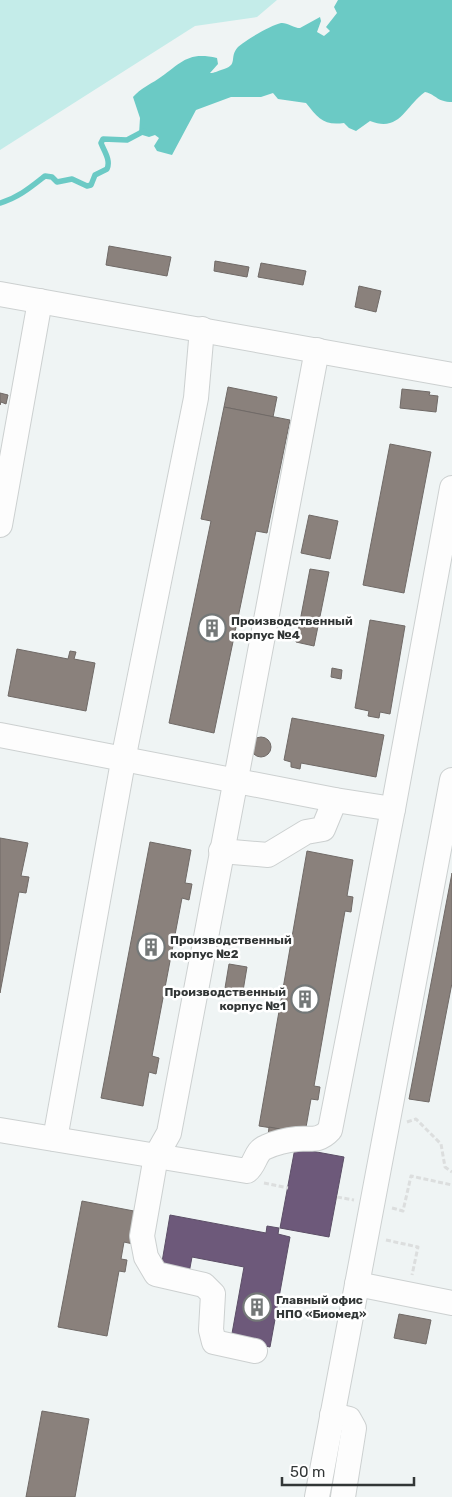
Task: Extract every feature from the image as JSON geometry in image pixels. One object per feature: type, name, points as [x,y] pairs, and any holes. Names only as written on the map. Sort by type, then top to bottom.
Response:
[{"type":"lane","points":[[0,294],[452,375]]},
{"type":"lane","points":[[0,525],[4,478],[40,301]]},
{"type":"lane","points":[[55,1139],[124,760],[196,398],[202,329]]},
{"type":"lane","points":[[255,1351],[214,1342],[211,1330],[213,1294],[209,1289],[195,1283],[161,1277],[150,1266],[144,1251],[142,1236],[156,1156],[169,1133],[317,350]]},
{"type":"lane","points":[[0,1130],[247,1171],[255,1164],[258,1154],[264,1148],[298,1139],[319,1139],[330,1130],[393,809],[452,488]]},
{"type":"lane","points":[[0,735],[335,800],[393,809]]},
{"type":"lane","points":[[317,1497],[357,1284],[386,1209],[385,1131],[452,780]]},
{"type":"lane","points":[[221,851],[268,855],[306,832],[323,829],[335,800]]},
{"type":"lane","points":[[357,1284],[452,1303]]},
{"type":"lane","points":[[332,1415],[349,1420],[354,1428],[343,1497]]},
{"type":"path","points":[[385,1131],[416,1119],[441,1144],[445,1167],[452,1172]]},
{"type":"path","points":[[337,1197],[386,1209],[403,1211],[411,1176],[452,1185]]},
{"type":"path","points":[[388,1233],[386,1241],[418,1247],[408,1294]]},
{"type":"shaded area","points":[[0,0],[277,0],[257,17],[195,26],[0,150]]},
{"type":"water","points":[[338,0],[452,0],[452,102],[440,100],[425,92],[395,121],[388,124],[380,124],[370,121],[356,131],[344,123],[337,124],[322,120],[306,103],[278,99],[273,93],[261,97],[231,97],[196,110],[172,155],[157,151],[154,146],[159,138],[155,135],[149,137],[139,134],[140,118],[133,97],[184,60],[198,56],[207,56],[217,58],[218,64],[210,73],[227,68],[232,63],[235,51],[241,44],[281,23],[300,28],[320,17],[321,21],[317,32],[324,36],[330,31],[326,27],[337,13],[334,7]]},
{"type":"building: Offices","points":[[295,1148],[344,1157],[329,1237],[280,1228]]},
{"type":"building: Offices","name":"Главный офис НПО «Биомед»","points":[[170,1215],[266,1233],[267,1226],[279,1228],[278,1234],[290,1237],[270,1347],[231,1339],[244,1267],[192,1257],[189,1273],[161,1268]]},
{"type":"building: Industry","points":[[109,246],[171,257],[167,276],[106,265]]},
{"type":"building: Industry","points":[[215,261],[249,267],[247,277],[214,271]]},
{"type":"building: Industry","points":[[261,263],[306,271],[303,285],[258,277]]},
{"type":"building: Industry","points":[[359,286],[381,291],[376,312],[355,307]]},
{"type":"building: Industry","points":[[228,387],[277,397],[273,417],[224,407]]},
{"type":"building: Industry","points":[[402,389],[430,392],[429,395],[438,396],[436,412],[400,408]]},
{"type":"building: Industry","points":[[0,393],[8,395],[6,404],[1,402],[0,405]]},
{"type":"building: Industry","name":"Производственный корпус №4","points":[[224,407],[290,420],[267,533],[256,531],[214,733],[169,723],[211,521],[201,519]]},
{"type":"building: Industry","points":[[390,444],[431,452],[404,593],[363,585]]},
{"type":"building: Industry","points":[[309,515],[338,521],[330,559],[301,553]]},
{"type":"building: Industry","points":[[310,569],[329,572],[314,646],[296,642]]},
{"type":"building: Industry","points":[[370,620],[405,626],[390,714],[380,712],[379,718],[368,716],[369,711],[355,708]]},
{"type":"building: Industry","points":[[17,649],[68,659],[70,651],[76,652],[74,659],[95,663],[86,711],[8,696]]},
{"type":"building: Industry","points":[[332,668],[342,670],[341,679],[331,677]]},
{"type":"building: Industry","points":[[292,718],[384,735],[376,777],[301,763],[300,769],[291,767],[291,762],[284,760]]},
{"type":"building: Industry","points":[[261,737],[268,740],[271,747],[268,754],[261,757],[254,754],[251,747],[254,740]]},
{"type":"building: Industry","points":[[0,838],[28,843],[21,876],[29,877],[26,893],[19,892],[0,993]]},
{"type":"building: Industry","name":"Производственный корпус №2","points":[[150,842],[191,850],[185,883],[192,884],[189,900],[182,898],[152,1056],[159,1058],[156,1074],[149,1072],[143,1106],[101,1098]]},
{"type":"building: Industry","name":"Производственный корпус №1","points":[[307,851],[353,860],[347,896],[353,897],[351,912],[345,911],[314,1086],[320,1087],[318,1100],[311,1099],[305,1133],[259,1126]]},
{"type":"building: Industry","points":[[452,873],[452,983],[429,1102],[409,1099]]},
{"type":"building: Industry","points":[[229,964],[247,967],[242,997],[224,994]]},
{"type":"building: Industry","points":[[269,1127],[280,1129],[279,1138],[268,1136]]},
{"type":"building: Industry","points":[[82,1201],[139,1212],[133,1244],[124,1242],[121,1259],[127,1260],[125,1272],[119,1271],[107,1336],[58,1327]]},
{"type":"building: Industry","points":[[399,1314],[431,1320],[426,1344],[394,1338]]},
{"type":"building: Industry","points":[[42,1411],[89,1419],[75,1497],[26,1497]]},
{"type":"waterway","points":[[0,203],[18,195],[45,176],[52,177],[57,182],[72,179],[87,186],[91,185],[95,175],[107,169],[108,166],[108,159],[101,143],[103,139],[127,140],[144,131]]},
{"type":"place","name":"Производственный корпус №4","points":[[212,628]]},
{"type":"place","name":"Производственный корпус №2","points":[[151,947]]},
{"type":"place","name":"Производственный корпус №1","points":[[305,999]]},
{"type":"place","name":"Главный офис НПО «Биомед»","points":[[257,1307]]}]
